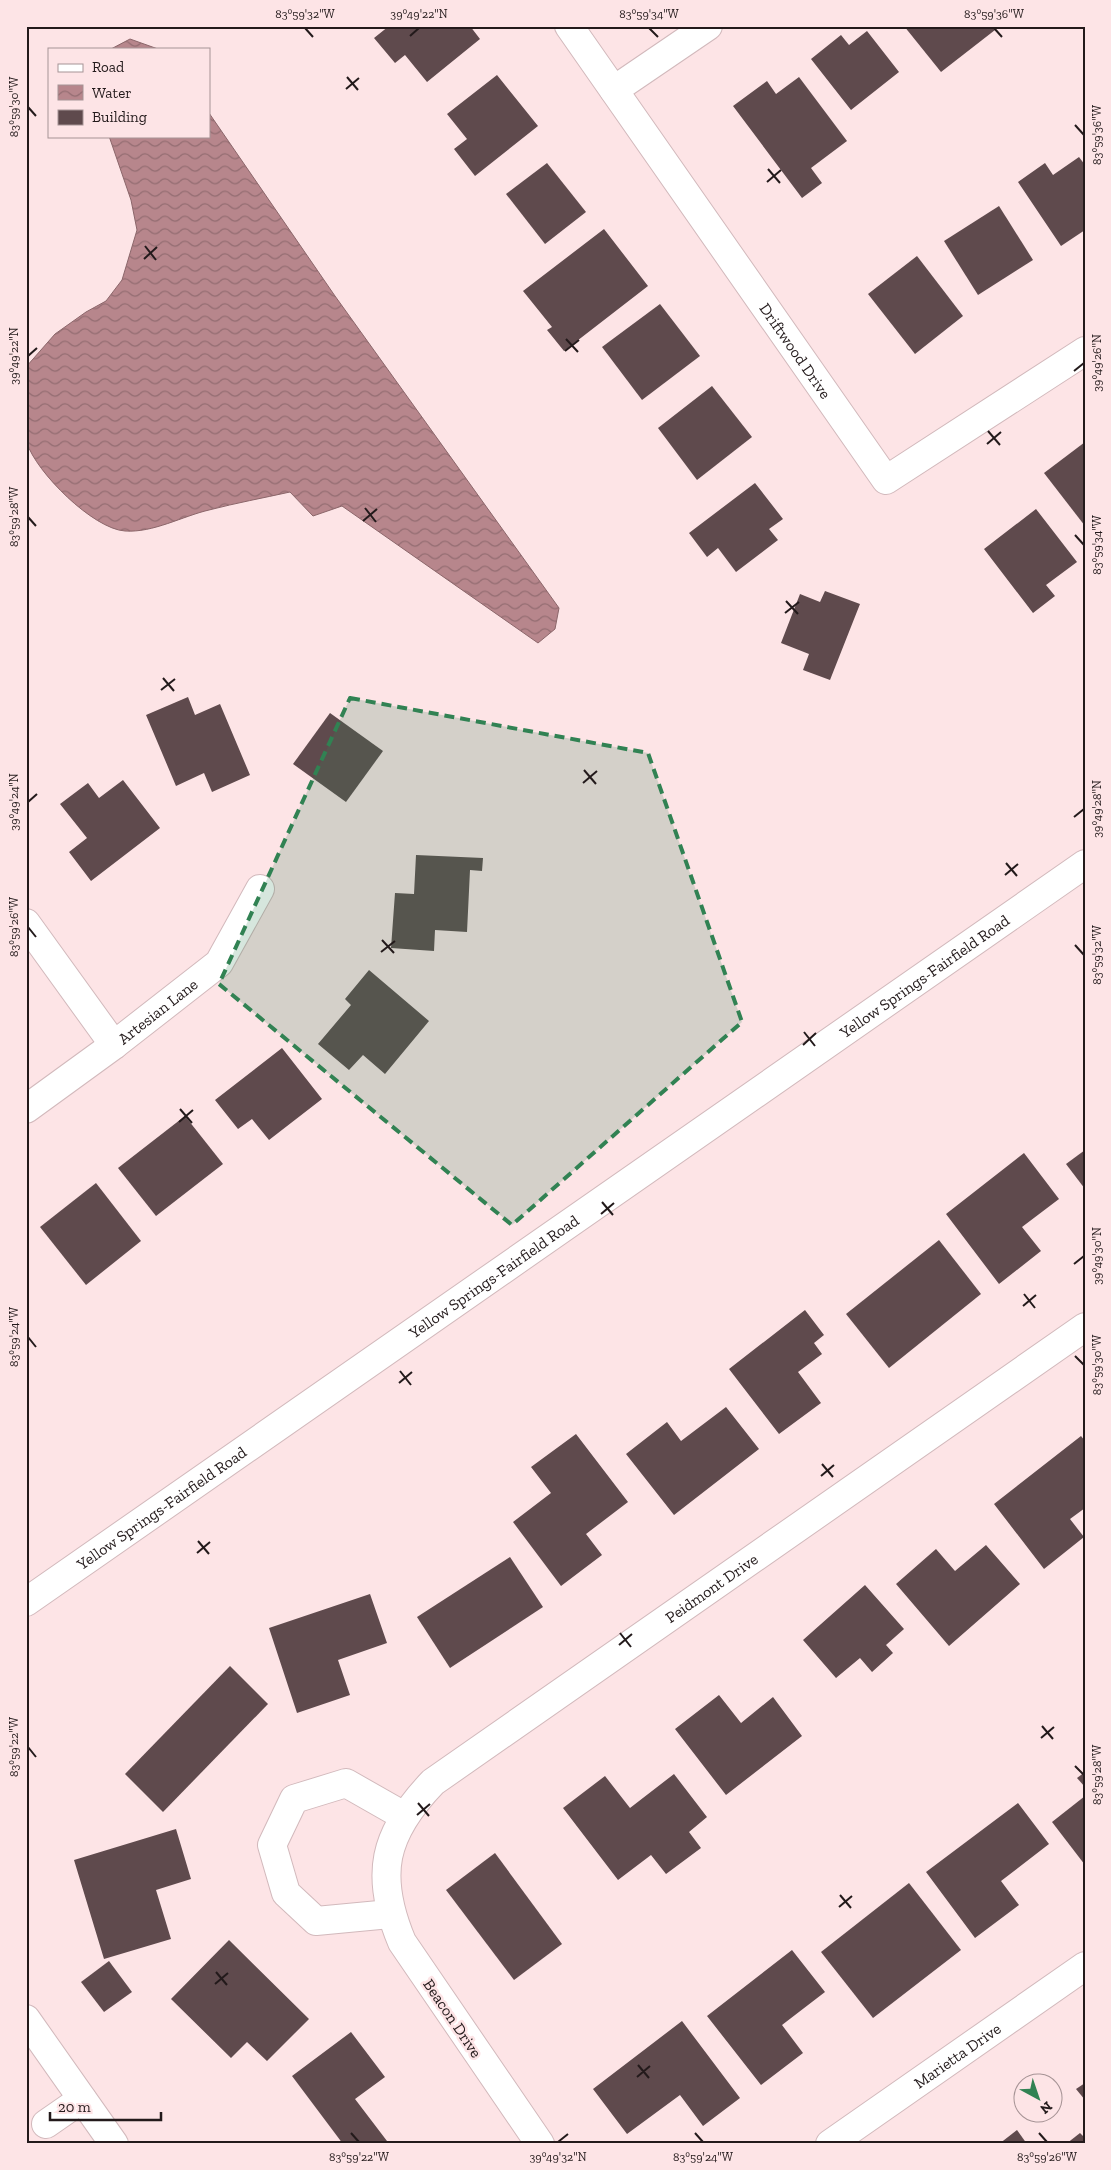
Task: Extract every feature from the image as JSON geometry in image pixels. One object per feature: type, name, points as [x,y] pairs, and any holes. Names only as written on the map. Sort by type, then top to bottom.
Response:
[{"type":"street","name":"Driftwood Drive","points":[[570,26],[886,480],[1085,351]]},
{"type":"street","points":[[614,90],[708,26]]},
{"type":"street","name":"Yellow Springs-Fairfield Road","points":[[26,1602],[1085,864]]},
{"type":"street","name":"Artesian Lane","points":[[26,1109],[114,1045],[219,963],[260,889]]},
{"type":"street","points":[[26,924],[114,1045]]},
{"type":"street","name":"Peidmont Drive","points":[[385,1884],[388,1856],[397,1828],[412,1804],[433,1782],[1085,1327]]},
{"type":"street","points":[[390,1914],[316,1921],[286,1893],[272,1845],[294,1799],[346,1783],[404,1816]]},
{"type":"street","name":"Beacon Drive","points":[[385,1884],[390,1914],[402,1942],[540,2144]]},
{"type":"street","name":"Marietta Drive","points":[[830,2144],[1085,1966]]},
{"type":"street","points":[[26,2019],[114,2144]]},
{"type":"street","points":[[46,2124],[82,2099]]},
{"type":"highlighted area","points":[[350,698],[648,753],[742,1022],[512,1225],[219,984]]},
{"type":"water","points":[[130,39],[155,48],[113,48]]},
{"type":"water","points":[[210,114],[335,296],[559,608],[555,629],[538,643],[342,506],[313,516],[290,492],[209,510],[168,524],[136,531],[125,531],[112,528],[97,520],[67,497],[42,469],[32,455],[27,443],[25,428],[26,367],[55,334],[86,312],[106,301],[122,280],[137,230],[131,200],[110,138],[210,138]]},
{"type":"building","points":[[389,26],[470,26],[480,39],[427,82],[405,55],[395,63],[374,38]]},
{"type":"building","points":[[904,26],[993,26],[995,30],[941,72]]},
{"type":"building","points":[[867,31],[899,72],[851,110],[811,59],[841,35],[849,45]]},
{"type":"building","points":[[497,75],[538,126],[475,176],[454,149],[467,139],[447,114]]},
{"type":"building","points":[[799,77],[847,141],[811,168],[822,183],[802,198],[733,106],[767,81],[776,94]]},
{"type":"building","points":[[1079,157],[1085,165],[1085,230],[1061,246],[1018,182],[1045,163],[1053,175]]},
{"type":"building","points":[[547,163],[586,212],[545,244],[506,194]]},
{"type":"building","points":[[999,206],[1033,260],[978,295],[944,241]]},
{"type":"building","points":[[604,229],[648,286],[564,351],[547,330],[552,327],[523,291]]},
{"type":"building","points":[[917,256],[963,316],[915,354],[868,294]]},
{"type":"building","points":[[660,304],[700,356],[642,400],[602,347]]},
{"type":"building","points":[[712,386],[752,437],[697,480],[658,428]]},
{"type":"building","points":[[1085,442],[1085,526],[1044,473]]},
{"type":"building","points":[[755,483],[783,519],[769,529],[778,540],[736,572],[718,548],[707,557],[689,533]]},
{"type":"building","points":[[1036,509],[1077,562],[1046,585],[1055,596],[1033,613],[984,549]]},
{"type":"building","points":[[825,591],[860,604],[830,680],[803,670],[809,654],[781,643],[800,594],[820,602]]},
{"type":"building","points":[[188,697],[195,715],[220,704],[250,775],[212,792],[204,773],[176,786],[146,715]]},
{"type":"building","points":[[330,713],[383,751],[346,802],[293,764]]},
{"type":"building","points":[[123,780],[160,828],[91,881],[69,852],[87,838],[60,804],[88,783],[99,798]]},
{"type":"building","points":[[416,855],[483,858],[482,871],[470,870],[467,932],[435,930],[434,951],[391,948],[395,893],[414,894]]},
{"type":"building","points":[[369,970],[429,1021],[385,1074],[363,1055],[349,1070],[318,1044],[351,1005],[345,999]]},
{"type":"building","points":[[282,1048],[322,1099],[269,1140],[252,1119],[238,1129],[215,1100]]},
{"type":"building","points":[[185,1116],[223,1164],[156,1216],[118,1168]]},
{"type":"building","points":[[1085,1150],[1085,1189],[1066,1164]]},
{"type":"building","points":[[1024,1153],[1059,1199],[1022,1227],[1041,1251],[999,1284],[946,1214]]},
{"type":"building","points":[[96,1183],[141,1241],[86,1285],[40,1227]]},
{"type":"building","points":[[939,1240],[981,1294],[889,1368],[846,1314]]},
{"type":"building","points":[[805,1310],[824,1335],[814,1343],[822,1354],[798,1372],[821,1403],[779,1434],[729,1369]]},
{"type":"building","points":[[726,1407],[759,1449],[674,1515],[626,1454],[667,1422],[681,1441]]},
{"type":"building","points":[[576,1434],[628,1502],[586,1534],[602,1555],[561,1586],[513,1522],[551,1493],[531,1467]]},
{"type":"building","points":[[1081,1436],[1085,1441],[1085,1508],[1070,1519],[1084,1537],[1044,1569],[994,1504]]},
{"type":"building","points":[[986,1545],[1020,1584],[949,1646],[896,1584],[936,1549],[955,1571]]},
{"type":"building","points":[[510,1557],[543,1607],[450,1668],[417,1617]]},
{"type":"building","points":[[865,1585],[904,1629],[886,1645],[893,1653],[872,1672],[860,1658],[836,1678],[803,1640]]},
{"type":"building","points":[[370,1594],[387,1643],[338,1660],[350,1695],[297,1713],[269,1628]]},
{"type":"building","points":[[230,1666],[268,1704],[163,1812],[125,1774]]},
{"type":"building","points":[[719,1695],[741,1723],[773,1697],[802,1736],[726,1795],[675,1729]]},
{"type":"building","points":[[1085,1772],[1085,1787],[1077,1778]]},
{"type":"building","points":[[674,1774],[707,1817],[689,1832],[701,1848],[666,1874],[651,1855],[618,1880],[563,1808],[605,1776],[630,1808]]},
{"type":"building","points":[[1085,1796],[1085,1865],[1052,1822]]},
{"type":"building","points":[[1018,1803],[1049,1844],[1001,1881],[1019,1905],[975,1938],[926,1872]]},
{"type":"building","points":[[176,1829],[191,1879],[156,1890],[171,1939],[104,1959],[74,1860]]},
{"type":"building","points":[[495,1853],[562,1944],[514,1980],[446,1890]]},
{"type":"building","points":[[909,1883],[961,1950],[873,2018],[821,1952]]},
{"type":"building","points":[[229,1940],[309,2019],[267,2061],[247,2042],[231,2058],[171,1999]]},
{"type":"building","points":[[792,1950],[825,1992],[782,2025],[803,2053],[761,2085],[707,2016]]},
{"type":"building","points":[[109,1961],[132,1992],[104,2012],[81,1982]]},
{"type":"building","points":[[682,2021],[740,2098],[703,2126],[680,2095],[627,2134],[593,2089]]},
{"type":"building","points":[[351,2032],[385,2077],[355,2099],[387,2141],[384,2144],[343,2144],[292,2076]]},
{"type":"building","points":[[1085,2083],[1085,2100],[1076,2089]]},
{"type":"building","points":[[1017,2130],[1027,2144],[999,2144]]},
{"type":"building","points":[[1080,2133],[1085,2138],[1085,2144],[1066,2144]]}]
